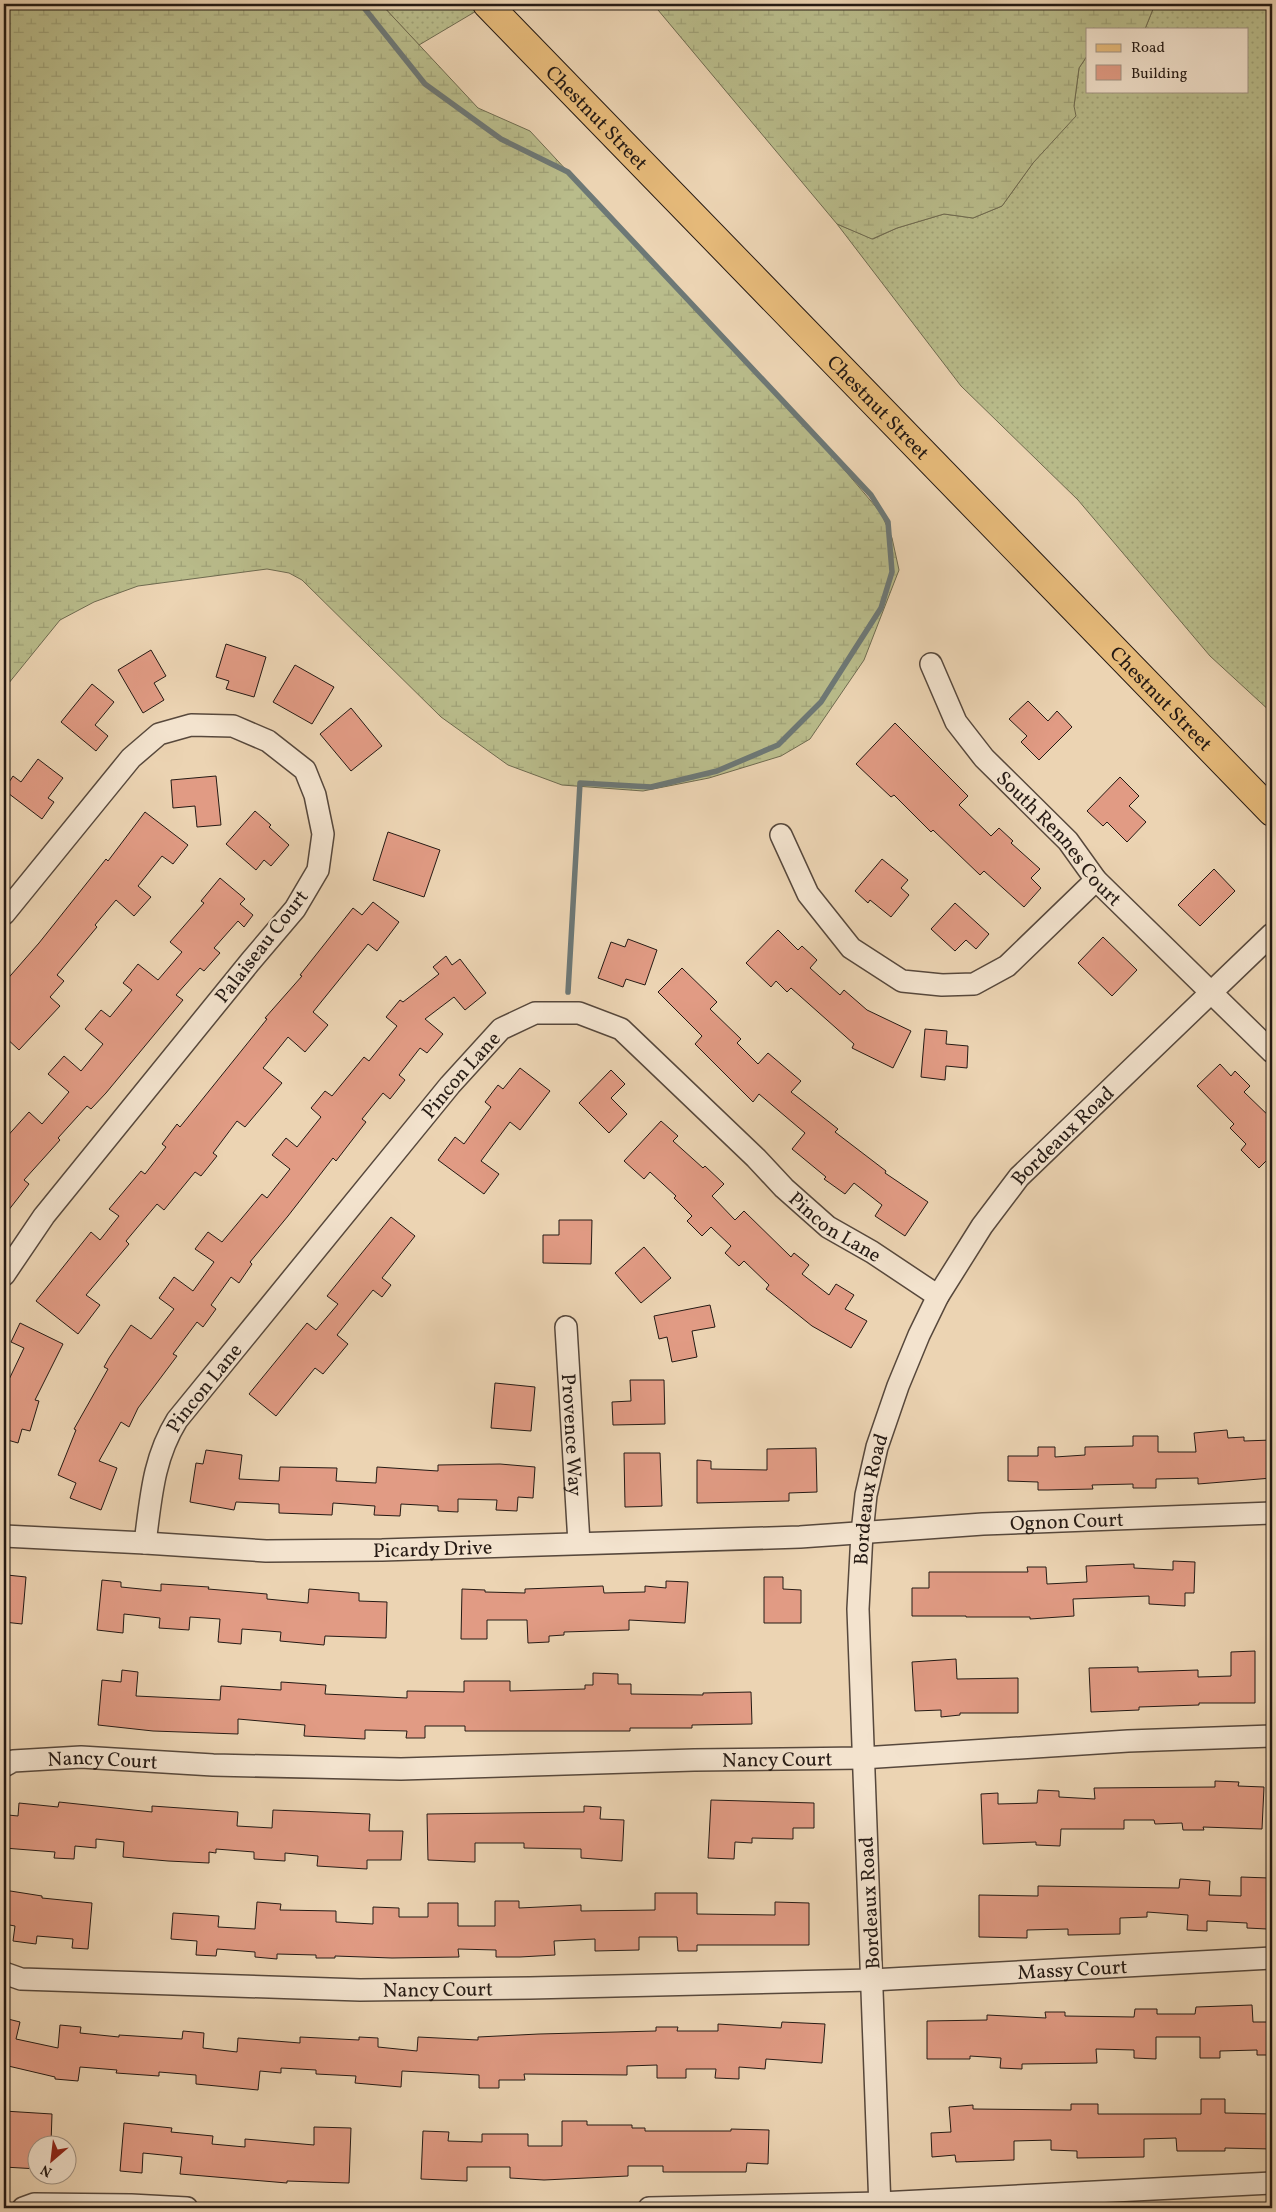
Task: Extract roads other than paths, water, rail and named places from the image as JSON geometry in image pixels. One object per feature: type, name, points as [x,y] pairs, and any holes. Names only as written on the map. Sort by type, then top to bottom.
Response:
[{"type":"main road","name":"Chestnut Street","points":[[487,4],[1272,812]]},
{"type":"street","name":"South Rennes Court","points":[[931,664],[956,722],[984,758],[1068,841],[1096,880],[1272,1052]]},
{"type":"street","name":"Palaiseau Court","points":[[4,914],[131,758],[159,734],[191,725],[233,726],[268,741],[305,770],[315,795],[323,834],[318,870],[295,909],[44,1216],[4,1275]]},
{"type":"street","points":[[781,835],[808,894],[852,948],[902,981],[942,985],[974,984],[1007,966],[1096,880]]},
{"type":"street","name":"Bordeaux Road","points":[[880,2206],[858,1609],[866,1495],[878,1448],[898,1386],[918,1336],[938,1296],[982,1226],[1019,1177],[1272,934]]},
{"type":"street","name":"Pincon Lane","points":[[145,1543],[153,1480],[165,1440],[176,1420],[450,1085],[501,1029],[535,1013],[579,1013],[620,1029],[756,1158],[784,1188],[828,1227],[872,1252],[938,1296]]},
{"type":"street","name":"Provence Way","points":[[566,1327],[579,1543]]},
{"type":"street","name":"Ognon Court","points":[[862,1533],[983,1524],[1272,1513]]},
{"type":"street","name":"Picardy Drive","points":[[4,1536],[276,1551],[662,1542],[862,1533]]},
{"type":"street","points":[[862,1758],[1128,1741],[1272,1736]]},
{"type":"street","name":"Nancy Court","points":[[4,1766],[13,1761],[82,1757],[213,1765],[401,1770],[694,1760],[862,1758]]},
{"type":"street","name":"Massy Court","points":[[872,1980],[1272,1958]]},
{"type":"street","name":"Nancy Court","points":[[4,1973],[21,1980],[360,1990],[872,1980]]},
{"type":"street","points":[[649,2208],[880,2206],[1272,2182]]},
{"type":"street","points":[[23,2208],[34,2204],[44,2204],[187,2208]]},
{"type":"waterway","points":[[361,4],[425,84],[501,139],[568,172],[871,495],[888,522],[892,572],[881,608],[821,702],[778,745],[717,771],[651,787],[580,783],[568,992]]}]
